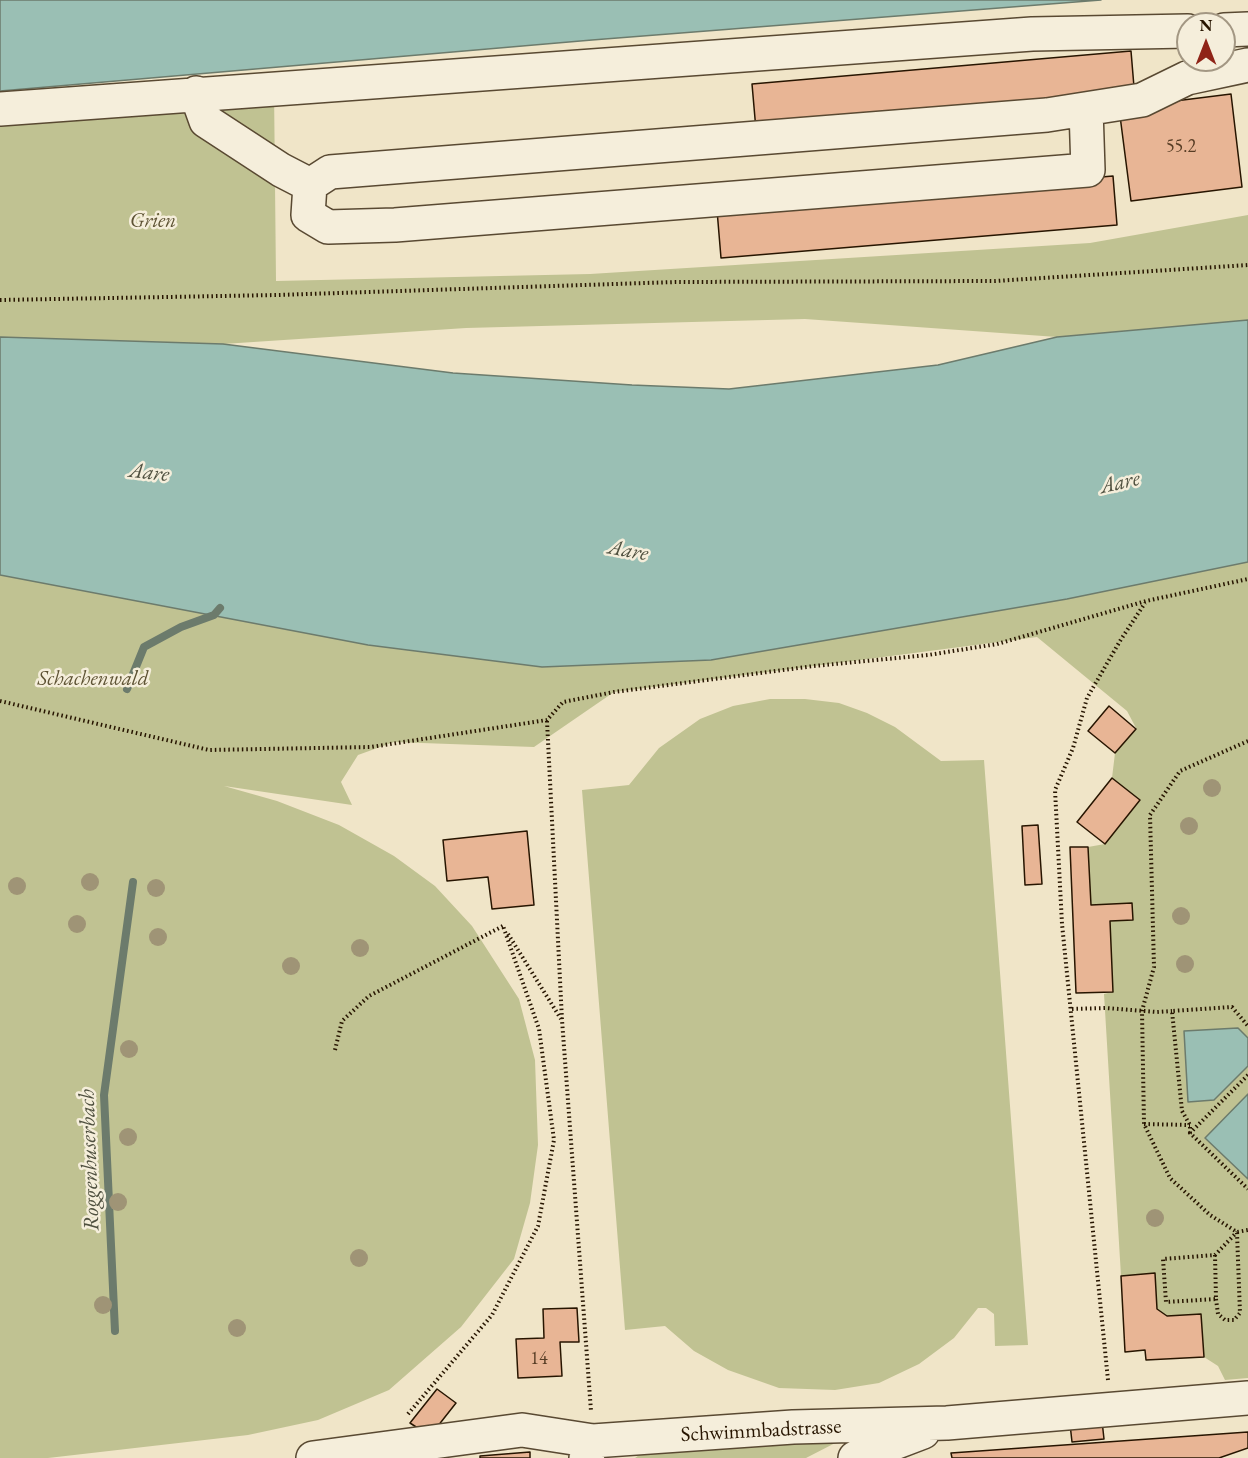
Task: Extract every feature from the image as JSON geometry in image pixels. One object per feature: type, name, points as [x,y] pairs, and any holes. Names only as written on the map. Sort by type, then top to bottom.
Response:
[{"type":"street","points":[[0,108],[1032,34],[1176,31]]},
{"type":"street","points":[[310,185],[330,172],[1035,116],[1142,100],[1187,78],[1248,65]]},
{"type":"street","points":[[196,93],[206,121],[281,170],[310,185]]},
{"type":"street","points":[[310,185],[308,215],[328,227],[395,225],[1088,170],[1086,109]]},
{"type":"street","name":"Schwimmbadstrasse","points":[[313,1458],[522,1430],[589,1450],[793,1427],[947,1423],[1248,1398]]},
{"type":"street","name":"Schwimmbadstrasse","points":[[855,1458],[947,1423]]},
{"type":"path","points":[[0,300],[277,295],[676,282],[995,281],[1248,265]]},
{"type":"path","points":[[0,701],[209,750],[371,747],[547,720],[563,702],[614,692],[814,666],[928,655],[996,644],[1146,601],[1248,579]]},
{"type":"path","points":[[1110,1408],[1062,924],[1055,790],[1073,748],[1086,698],[1146,601]]},
{"type":"path","points":[[547,720],[562,1020],[589,1450]]},
{"type":"path","points":[[1238,1232],[1210,1215],[1170,1178],[1144,1124],[1142,1011],[1154,968],[1150,815],[1180,771],[1248,741]]},
{"type":"path","points":[[503,926],[562,1020]]},
{"type":"path","points":[[335,1050],[342,1021],[369,996],[503,926]]},
{"type":"path","points":[[379,1449],[492,1315],[538,1226],[554,1140],[539,1029],[503,926]]},
{"type":"path","points":[[1071,1009],[1172,1011],[1232,1008],[1248,1026]]},
{"type":"path","points":[[1172,1011],[1182,1111],[1190,1125],[1190,1133],[1248,1189]]},
{"type":"path","points":[[1190,1133],[1248,1075]]},
{"type":"path","points":[[1144,1124],[1190,1125]]},
{"type":"path","points":[[1216,1299],[1166,1302],[1163,1259],[1215,1255],[1238,1232],[1248,1230]]},
{"type":"path","points":[[1215,1255],[1218,1314],[1225,1320],[1234,1320],[1240,1313],[1238,1232]]},
{"type":"green space","name":"Grien","points":[[274,88],[276,281],[590,274],[1090,243],[1248,215],[1248,320],[1057,337],[805,319],[466,328],[223,344],[0,337],[0,116]]},
{"type":"green space","name":"Schachenwald","points":[[1248,562],[1248,1378],[1225,1380],[1218,1366],[1204,1357],[1200,1314],[1167,1316],[1157,1309],[1155,1274],[1121,1276],[1104,994],[1112,992],[1110,921],[1133,920],[1132,904],[1091,905],[1088,847],[1105,844],[1140,801],[1112,778],[1115,753],[1136,728],[1127,711],[1037,637],[614,692],[534,747],[394,742],[358,755],[341,782],[352,805],[224,786],[277,801],[339,825],[394,856],[435,886],[472,926],[519,999],[535,1060],[538,1145],[530,1203],[514,1259],[461,1327],[389,1390],[318,1420],[248,1435],[48,1458],[0,1458],[0,575],[368,645],[542,667],[711,660],[1067,599]]},
{"type":"green space","points":[[770,699],[805,699],[839,703],[867,713],[895,727],[941,761],[984,760],[1028,1345],[995,1346],[994,1314],[986,1308],[978,1308],[954,1338],[919,1364],[879,1383],[835,1390],[779,1388],[728,1370],[694,1351],[665,1326],[625,1330],[582,790],[629,785],[659,748],[700,719],[733,706]]},
{"type":"green space","points":[[841,1440],[806,1458],[635,1458],[642,1453]]},
{"type":"water","points":[[0,0],[1101,0],[592,40],[0,91]]},
{"type":"water","name":"Aare","points":[[1248,320],[1248,562],[1067,599],[711,660],[542,667],[368,645],[0,575],[0,337],[223,344],[453,373],[729,389],[938,365],[1057,337]]},
{"type":"water","points":[[1238,1028],[1248,1038],[1248,1066],[1214,1100],[1188,1102],[1184,1031]]},
{"type":"water","points":[[1248,1094],[1248,1179],[1205,1138]]},
{"type":"building","points":[[1131,51],[1135,99],[756,130],[752,84]]},
{"type":"building","points":[[1231,94],[1242,187],[1131,201],[1119,108]]},
{"type":"building","points":[[1113,176],[1117,225],[721,258],[717,210]]},
{"type":"building","points":[[1109,706],[1136,729],[1115,753],[1088,731]]},
{"type":"building","points":[[1112,778],[1140,800],[1105,844],[1077,822]]},
{"type":"building","points":[[1038,825],[1042,884],[1025,885],[1022,826]]},
{"type":"building","points":[[527,831],[534,905],[492,909],[488,877],[447,881],[443,840]]},
{"type":"building","points":[[1070,847],[1088,847],[1091,905],[1132,903],[1133,920],[1110,921],[1113,992],[1076,993]]},
{"type":"building","points":[[1155,1273],[1157,1309],[1167,1316],[1201,1314],[1204,1357],[1146,1360],[1145,1350],[1125,1352],[1121,1276]]},
{"type":"building","points":[[577,1308],[579,1342],[560,1342],[562,1376],[518,1378],[516,1339],[544,1338],[543,1309]]},
{"type":"building","points":[[437,1389],[456,1403],[430,1436],[410,1423]]},
{"type":"building","points":[[1102,1421],[1104,1439],[1072,1442],[1070,1424]]},
{"type":"building","points":[[1248,1432],[1248,1448],[1219,1458],[952,1458],[951,1453]]},
{"type":"building","points":[[530,1452],[530,1458],[480,1458],[480,1456]]},
{"type":"waterway","name":"Roggenhuserbach","points":[[127,689],[144,647],[181,627],[214,615],[220,608]]},
{"type":"waterway","name":"Roggenhuserbach","points":[[115,1331],[104,1095],[133,882]]}]
